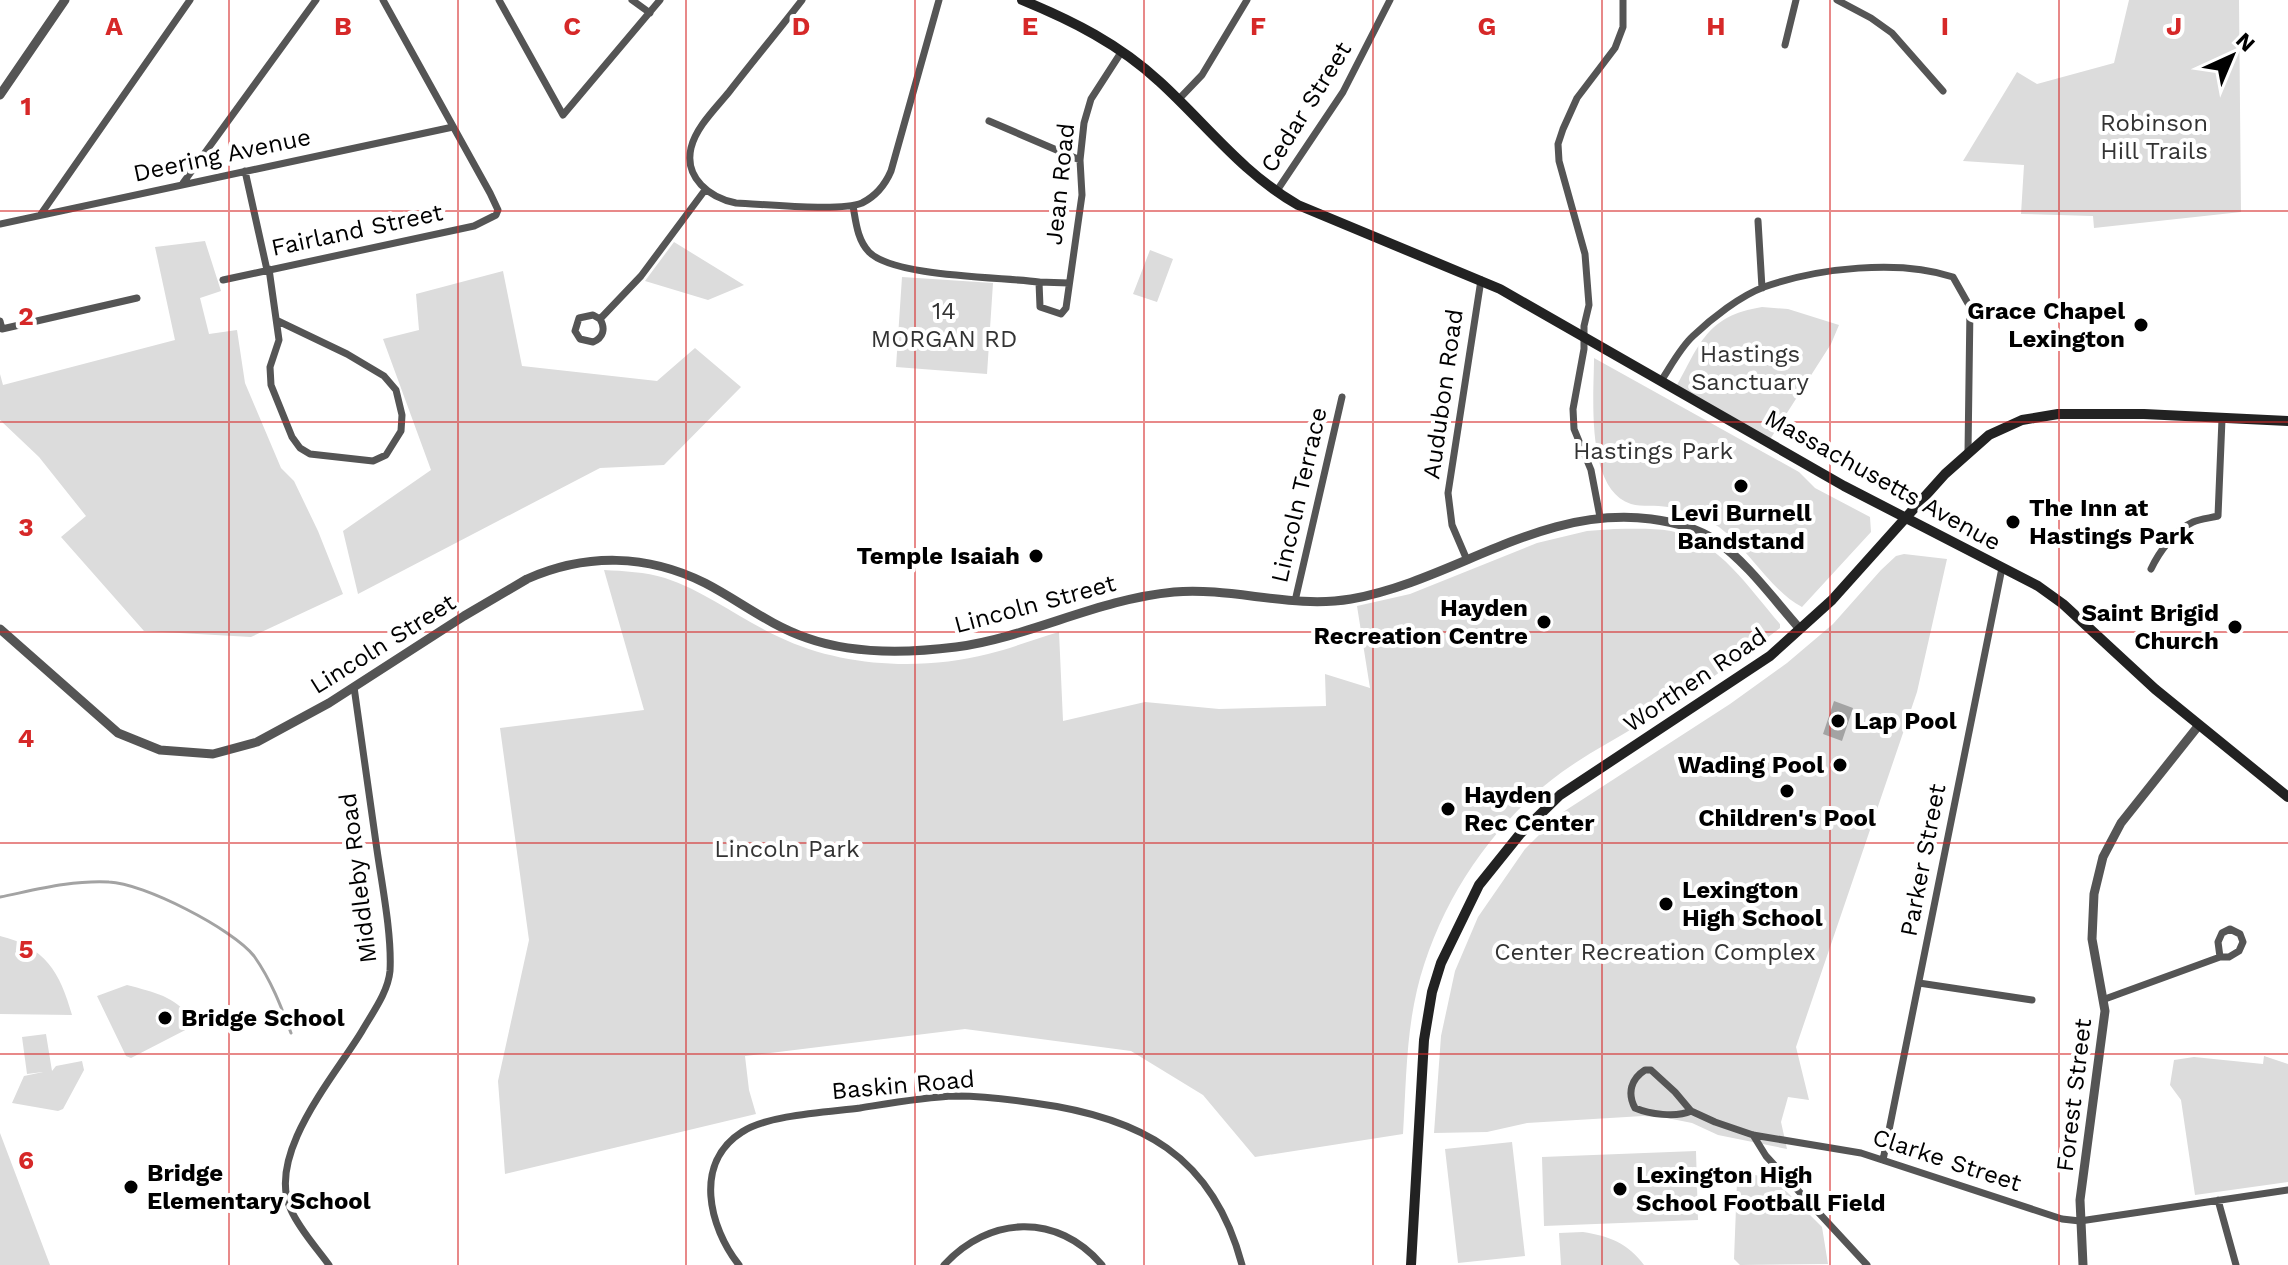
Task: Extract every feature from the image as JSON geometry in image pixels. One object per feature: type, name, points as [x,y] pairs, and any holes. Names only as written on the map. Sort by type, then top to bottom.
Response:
[{"type":"main road","name":"Massachusetts Avenue","points":[[1022,0],[1089,30],[1122,51],[1178,100],[1249,172],[1298,205],[1481,279],[1844,486],[2038,586],[2063,604],[2146,681],[2288,797]]},
{"type":"main road","name":"Worthen Road","points":[[1411,1265],[1424,1040],[1430,1004],[1449,944],[1479,885],[1520,834],[1560,795],[1770,656],[1832,600],[1905,518],[1968,452],[1989,435],[2022,420],[2058,414],[2144,414],[2288,421]]},
{"type":"street","points":[[0,95],[65,0]]},
{"type":"street","points":[[41,214],[190,0]]},
{"type":"street","points":[[183,183],[316,0]]},
{"type":"street","points":[[383,0],[453,127]]},
{"type":"street","points":[[499,0],[563,115],[660,0]]},
{"type":"street","points":[[632,0],[650,13]]},
{"type":"street","points":[[802,0],[694,140],[690,152],[692,170],[705,190],[719,199],[736,203],[853,206],[876,194],[887,179],[939,0]]},
{"type":"street","points":[[1178,100],[1202,75],[1247,0]]},
{"type":"street","name":"Cedar Street","points":[[1276,192],[1343,92],[1390,0]]},
{"type":"street","points":[[1600,517],[1594,481],[1574,429],[1573,409],[1589,305],[1585,254],[1559,161],[1558,144],[1577,98],[1615,48],[1623,27],[1623,0]]},
{"type":"street","points":[[1785,45],[1796,0]]},
{"type":"street","points":[[1837,0],[1892,33],[1943,91]]},
{"type":"street","name":"Jean Road","points":[[1039,282],[1040,307],[1061,314],[1066,308],[1082,195],[1080,160],[1084,123],[1091,99],[1122,51]]},
{"type":"street","points":[[989,121],[1080,160]]},
{"type":"street","name":"Deering Avenue","points":[[0,224],[453,127]]},
{"type":"street","name":"Fairland Street","points":[[223,280],[474,226],[496,215],[498,210],[453,127]]},
{"type":"street","points":[[245,171],[278,321],[279,340],[270,367],[271,385],[292,437],[300,448],[310,454],[329,458],[373,461],[386,455],[401,431],[402,415],[396,390],[384,376],[347,354],[278,321]]},
{"type":"street","points":[[600,319],[641,276],[705,190]]},
{"type":"street","points":[[853,206],[860,238],[872,254],[884,263],[920,271],[1069,283]]},
{"type":"street","points":[[1758,221],[1762,288]]},
{"type":"street","points":[[1661,381],[1691,337],[1730,307],[1762,288],[1803,277],[1885,267],[1931,270],[1953,277],[1970,307],[1968,452]]},
{"type":"street","name":"Audubon Road","points":[[1467,560],[1452,525],[1448,493],[1481,279]]},
{"type":"street","points":[[1,325],[137,298]]},
{"type":"street","points":[[593,315],[600,319],[604,328],[601,337],[593,342],[580,339],[575,331],[579,318],[593,315]]},
{"type":"street","name":"Lincoln Terrace","points":[[1295,601],[1342,397]]},
{"type":"street","points":[[2151,569],[2156,558],[2178,533],[2193,522],[2218,516],[2222,419]]},
{"type":"street","name":"Lincoln Street","points":[[0,629],[106,725],[131,740],[160,750],[204,754],[233,750],[269,736],[527,579],[555,567],[598,560],[628,559],[664,567],[704,582],[771,623],[809,639],[862,649],[928,651],[977,644],[1124,600],[1176,592],[1231,592],[1320,602],[1365,596],[1419,581],[1541,530],[1600,517],[1670,522],[1705,534],[1730,553],[1800,629]]},
{"type":"street","name":"Parker Street","points":[[1883,1160],[2002,568]]},
{"type":"street","name":"Middleby Road","points":[[329,1265],[301,1229],[290,1209],[286,1196],[286,1172],[301,1127],[372,1014],[387,985],[390,969],[385,907],[354,687]]},
{"type":"street","name":"Forest Street","points":[[2083,1265],[2080,1221],[2104,1036],[2105,999],[2091,931],[2094,894],[2111,839],[2132,807],[2199,725]]},
{"type":"street","points":[[2105,999],[2220,957]]},
{"type":"street","points":[[1919,983],[2032,1000]]},
{"type":"street","name":"Clarke Street","points":[[1691,1111],[1686,1114],[1665,1114],[1635,1108],[1631,1094],[1634,1080],[1645,1070],[1651,1070],[1691,1111],[1753,1135],[1861,1153],[2052,1216],[2080,1221],[2288,1190]]},
{"type":"street","name":"Baskin Road","points":[[739,1265],[721,1238],[713,1218],[710,1189],[712,1165],[741,1132],[796,1117],[955,1096],[1055,1105],[1110,1118],[1138,1129],[1176,1154],[1197,1175],[1216,1202],[1235,1239],[1242,1265]]},
{"type":"street","points":[[1753,1135],[1766,1156],[1867,1265]]},
{"type":"street","points":[[2218,1200],[2236,1265]]},
{"type":"street","points":[[944,1265],[972,1240],[991,1231],[1016,1226],[1038,1227],[1076,1242],[1091,1252],[1102,1265]]},
{"type":"green space","name":"Robinson Hill Trails","points":[[2129,0],[2239,0],[2241,212],[2094,228],[2093,216],[2021,214],[2024,165],[1963,161],[2017,72],[2037,84],[2114,63]]},
{"type":"green space","points":[[205,241],[221,291],[200,298],[209,334],[237,330],[245,383],[281,468],[294,481],[318,531],[343,594],[251,637],[144,631],[61,537],[86,516],[39,457],[0,420],[0,374],[3,385],[175,340],[155,247]]},
{"type":"green space","points":[[674,242],[744,285],[708,300],[645,281]]},
{"type":"green space","points":[[1150,250],[1173,259],[1157,302],[1133,294]]},
{"type":"green space","points":[[503,271],[522,366],[657,381],[695,348],[741,387],[664,465],[600,468],[358,594],[343,531],[431,470],[383,339],[419,330],[416,294]]},
{"type":"green space","name":"14 MORGAN RD","points":[[902,277],[993,283],[987,374],[896,367]]},
{"type":"green space","name":"Hastings Sanctuary","points":[[1762,307],[1788,309],[1839,325],[1831,344],[1769,441],[1675,389],[1699,346],[1716,325],[1743,311]]},
{"type":"green space","name":"Hastings Park","points":[[1594,358],[1799,472],[1815,488],[1870,517],[1871,532],[1802,607],[1790,600],[1719,527],[1681,510],[1631,504],[1616,495],[1606,480],[1595,440]]},
{"type":"green space","name":"Lincoln Park","points":[[1587,531],[1671,531],[1704,545],[1719,555],[1745,582],[1780,624],[1780,628],[1694,690],[1562,772],[1512,816],[1490,841],[1453,897],[1426,958],[1411,1025],[1403,1134],[1255,1157],[1203,1095],[1131,1051],[965,1029],[745,1056],[749,1090],[756,1114],[505,1174],[498,1081],[529,940],[500,728],[644,710],[604,570],[665,578],[694,590],[779,637],[829,655],[855,660],[936,663],[997,652],[1059,632],[1063,721],[1145,702],[1219,709],[1326,706],[1325,674],[1370,688],[1357,606],[1410,594],[1537,543]]},
{"type":"green space","name":"Center Recreation Complex","points":[[1904,554],[1947,559],[1917,692],[1796,1047],[1809,1100],[1788,1097],[1781,1122],[1787,1149],[1718,1135],[1692,1123],[1643,1116],[1527,1123],[1487,1132],[1434,1133],[1441,1036],[1455,971],[1478,917],[1525,849],[1560,814],[1730,704],[1787,663],[1833,624],[1896,556]]},
{"type":"green space","points":[[0,936],[39,954],[56,974],[72,1015],[0,1014]]},
{"type":"green space","points":[[127,985],[174,1002],[195,1025],[131,1058],[126,1056],[97,996]]},
{"type":"green space","points":[[46,1034],[52,1071],[56,1066],[82,1061],[84,1070],[63,1109],[58,1111],[12,1103],[24,1076],[43,1072],[27,1074],[22,1037]]},
{"type":"green space","points":[[2264,1056],[2288,1064],[2288,1182],[2195,1195],[2181,1100],[2170,1085],[2174,1060],[2194,1057],[2263,1064]]},
{"type":"green space","points":[[0,1133],[50,1265],[0,1265]]},
{"type":"green space","points":[[1512,1142],[1525,1256],[1458,1263],[1445,1149]]},
{"type":"green space","name":"Lexington High School Football Field","points":[[1696,1151],[1698,1220],[1544,1226],[1542,1157]]},
{"type":"green space","points":[[1741,1172],[1774,1179],[1822,1227],[1828,1264],[1740,1265],[1734,1259],[1737,1182]]},
{"type":"green space","points":[[1583,1232],[1617,1242],[1644,1265],[1561,1265],[1559,1233]]},
{"type":"shaded area","name":"Lap Pool","points":[[1834,701],[1853,708],[1842,741],[1823,734]]},
{"type":"waterway","points":[[0,897],[54,886],[109,882],[143,890],[186,909],[227,933],[254,956],[271,984],[291,1033]]},
{"type":"place","name":"Grace Chapel Lexington","points":[[2141,325]]},
{"type":"place","name":"Levi Burnell Bandstand","points":[[1741,486]]},
{"type":"place","name":"The Inn at Hastings Park","points":[[2013,522]]},
{"type":"place","name":"Temple Isaiah","points":[[1036,556]]},
{"type":"place","name":"Hayden Recreation Centre","points":[[1544,622]]},
{"type":"place","name":"Saint Brigid Church","points":[[2235,627]]},
{"type":"place","name":"Lap Pool","points":[[1838,721]]},
{"type":"place","name":"Wading Pool","points":[[1840,765]]},
{"type":"place","name":"Children's Pool","points":[[1787,791]]},
{"type":"place","name":"Hayden Rec Center","points":[[1448,809]]},
{"type":"place","name":"Lexington High School","points":[[1666,904]]},
{"type":"place","name":"Bridge School","points":[[165,1018]]},
{"type":"place","name":"Bridge Elementary School","points":[[131,1187]]},
{"type":"place","name":"Lexington High School Football Field","points":[[1620,1189]]}]
